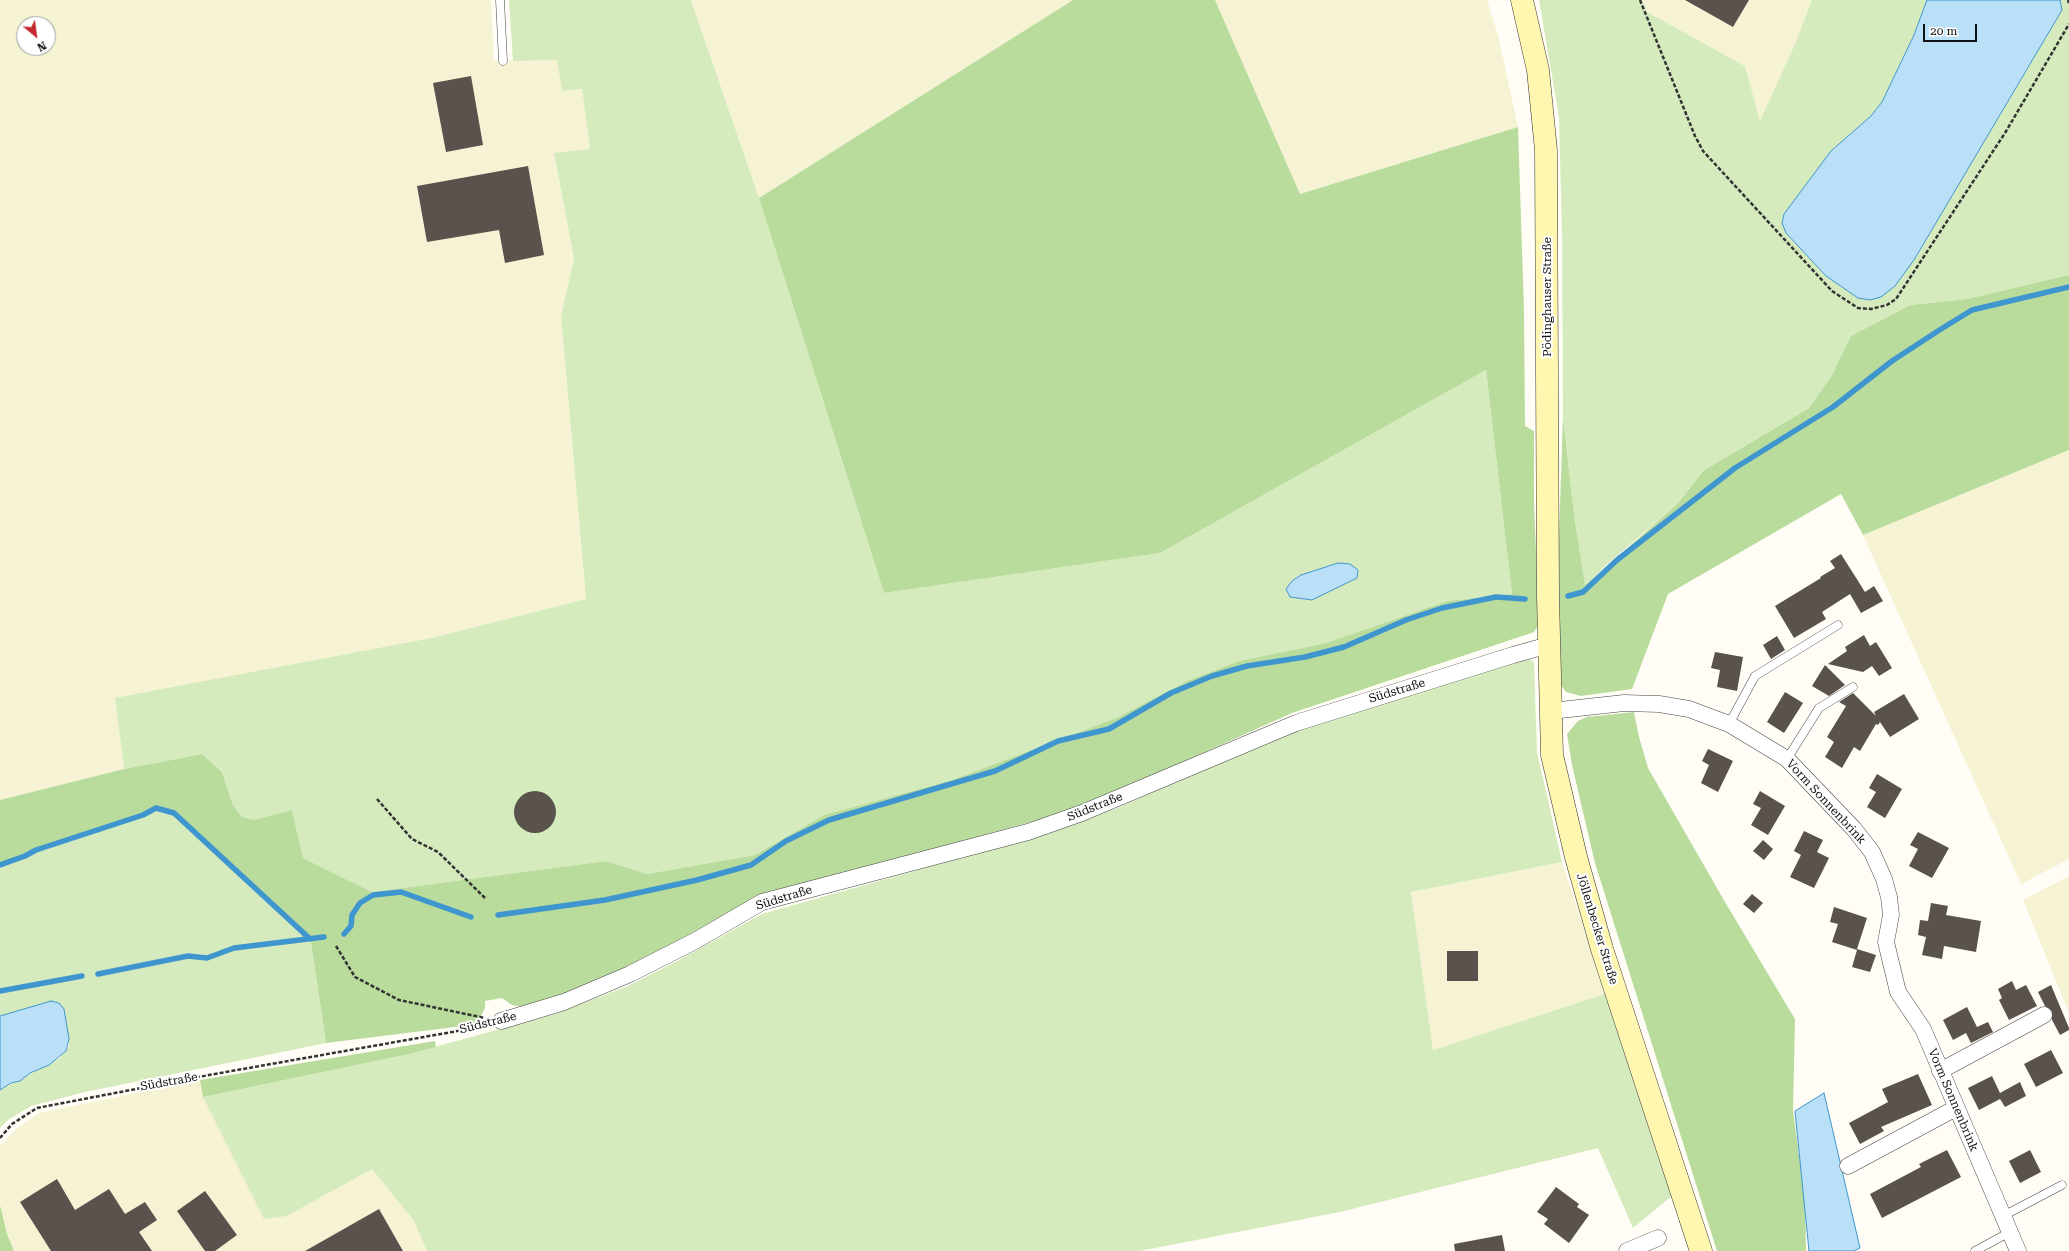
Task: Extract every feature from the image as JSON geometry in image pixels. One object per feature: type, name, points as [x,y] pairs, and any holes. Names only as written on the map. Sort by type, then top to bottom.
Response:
[{"type":"main road","name":"Pödinghauser Straße","points":[[1522,0],[1538,70],[1546,150],[1548,597]]},
{"type":"main road","name":"Jöllenbecker Straße","points":[[1548,597],[1552,755],[1576,857],[1604,956],[1701,1251]]},
{"type":"street","name":"Südstraße","points":[[501,1021],[564,1002],[630,974],[695,941],[762,902],[1028,832],[1089,810],[1296,723],[1549,645]]},
{"type":"street","name":"Vorm Sonnenbrink","points":[[1551,711],[1624,703],[1659,704],[1689,709],[1729,724],[1787,759],[1854,829],[1872,852],[1884,879],[1889,897],[1891,915],[1886,942],[1898,992],[1923,1029],[2018,1251]]},
{"type":"street","points":[[1940,1071],[2044,1015]]},
{"type":"street","points":[[1848,1166],[1956,1108]]},
{"type":"street","points":[[1627,1251],[1658,1238]]},
{"type":"lane","points":[[500,0],[503,61]]},
{"type":"lane","points":[[1729,724],[1755,676],[1838,625]]},
{"type":"lane","points":[[1787,759],[1819,708],[1852,687]]},
{"type":"lane","points":[[2003,1216],[2062,1184]]},
{"type":"lane","points":[[1976,1251],[2010,1232]]},
{"type":"path","points":[[1640,0],[1695,136],[1703,151],[1832,291],[1858,308],[1871,309],[1887,305],[1896,299],[2005,133],[2069,24]]},
{"type":"path","points":[[377,799],[412,839],[438,852],[485,898]]},
{"type":"path","points":[[336,946],[355,977],[399,1000],[501,1021]]},
{"type":"path","name":"Südstraße","points":[[0,1138],[12,1124],[37,1108],[120,1091],[486,1026],[501,1021]]},
{"type":"shaded area","points":[[0,0],[491,0],[494,61],[557,60],[562,91],[582,89],[590,149],[554,154],[574,259],[561,316],[586,599],[431,638],[115,699],[124,769],[0,800]]},
{"type":"shaded area","points":[[691,0],[1073,0],[759,198]]},
{"type":"shaded area","points":[[1215,0],[1487,0],[1498,35],[1518,127],[1300,194]]},
{"type":"shaded area","points":[[1641,0],[1812,0],[1795,44],[1760,122],[1745,66],[1647,12]]},
{"type":"shaded area","points":[[2069,450],[2069,859],[2021,884],[1863,535]]},
{"type":"shaded area","points":[[1562,862],[1605,994],[1433,1050],[1411,892]]},
{"type":"shaded area","points":[[2069,876],[2069,1013],[2023,900]]},
{"type":"shaded area","points":[[200,1080],[203,1097],[287,1216],[372,1169],[414,1221],[427,1251],[14,1251],[7,1234],[0,1205],[0,1146],[16,1129],[39,1113]]},
{"type":"green space","points":[[509,0],[691,0],[759,198],[884,593],[1160,553],[1486,370],[1512,594],[1447,601],[1326,643],[1239,661],[1189,680],[1116,718],[952,780],[824,815],[755,855],[647,874],[606,861],[372,892],[303,858],[292,810],[253,820],[242,817],[233,805],[222,772],[202,754],[124,769],[115,698],[431,638],[586,599],[561,316],[574,259],[554,153],[590,149],[582,89],[562,91],[557,60],[513,61]]},
{"type":"green space","points":[[1073,0],[1215,0],[1300,194],[1518,127],[1524,311],[1525,426],[1534,431],[1534,504],[1539,624],[1534,632],[1292,713],[1078,809],[762,896],[627,967],[564,993],[523,1007],[512,1005],[502,998],[485,1001],[485,1008],[479,1020],[471,1025],[326,1043],[311,943],[174,813],[156,807],[143,814],[35,849],[0,864],[0,800],[124,769],[202,754],[222,772],[233,805],[242,817],[253,820],[292,810],[303,858],[372,892],[606,861],[647,874],[755,855],[824,815],[952,780],[1116,718],[1189,680],[1239,661],[1326,643],[1447,601],[1512,594],[1486,370],[1160,553],[884,593],[759,198]]},
{"type":"green space","points":[[1539,0],[1641,0],[1647,12],[1745,66],[1760,121],[1795,44],[1812,0],[1927,0],[1914,35],[1882,102],[1786,233],[1826,276],[1858,298],[1914,260],[2062,10],[2060,0],[2069,0],[2069,275],[1967,299],[1910,305],[1851,336],[1832,375],[1809,408],[1703,471],[1679,502],[1605,566],[1585,587],[1574,514],[1563,417],[1562,232],[1559,117]]},
{"type":"green space","points":[[2069,275],[2069,450],[1863,535],[1841,494],[1668,594],[1632,689],[1581,696],[1566,692],[1561,685],[1557,594],[1563,417],[1574,514],[1585,586],[1679,502],[1703,471],[1809,408],[1832,375],[1851,336],[1910,305],[1967,299]]},
{"type":"green space","points":[[1525,657],[1534,662],[1537,752],[1562,862],[1411,892],[1433,1050],[1605,994],[1673,1195],[1633,1228],[1598,1148],[1340,1212],[1140,1251],[427,1251],[414,1221],[372,1169],[287,1216],[264,1219],[203,1097],[405,1055],[555,1014],[628,986],[679,960],[762,914],[1031,838],[1115,809],[1299,726]]},
{"type":"green space","points":[[1634,712],[1639,737],[1648,768],[1725,902],[1795,1019],[1793,1110],[1805,1201],[1806,1251],[1717,1251],[1595,863],[1572,765],[1567,734],[1578,721],[1587,717]]},
{"type":"green space","points":[[156,807],[174,813],[311,943],[326,1043],[85,1092],[31,1106],[8,1120],[0,1128],[0,1090],[60,1058],[69,1046],[69,1039],[55,1001],[0,1016],[0,864],[35,849],[143,814]]},
{"type":"green space","points":[[435,1041],[436,1047],[405,1055],[203,1097],[200,1080]]},
{"type":"green space","points":[[0,1205],[7,1234],[14,1251],[0,1251]]},
{"type":"water","points":[[1927,0],[2060,0],[2062,10],[1914,260],[1895,286],[1881,297],[1870,300],[1858,298],[1826,276],[1786,233],[1782,223],[1784,214],[1831,151],[1871,116],[1882,102],[1914,35]]},
{"type":"water","points":[[1338,563],[1350,564],[1358,570],[1357,578],[1312,600],[1290,597],[1286,589],[1292,581],[1301,575]]},
{"type":"water","points":[[51,1001],[59,1003],[64,1009],[69,1039],[66,1051],[49,1065],[30,1073],[20,1081],[11,1083],[0,1090],[0,1016]]},
{"type":"water","points":[[1824,1093],[1860,1248],[1854,1251],[1809,1251],[1795,1111]]},
{"type":"building","points":[[1685,0],[1749,0],[1733,27]]},
{"type":"building","points":[[471,76],[483,145],[446,152],[433,83]]},
{"type":"building","points":[[528,166],[544,255],[505,263],[499,230],[427,242],[417,186]]},
{"type":"building","points":[[1841,554],[1865,592],[1874,586],[1883,601],[1861,613],[1850,594],[1822,612],[1826,619],[1794,638],[1775,606],[1835,568],[1830,561]]},
{"type":"building","points":[[1864,635],[1870,646],[1876,642],[1892,668],[1879,676],[1872,666],[1863,672],[1828,664],[1847,651],[1845,647]]},
{"type":"building","points":[[1777,636],[1785,650],[1771,659],[1763,645]]},
{"type":"building","points":[[1715,652],[1743,657],[1737,691],[1717,687],[1720,670],[1711,668]]},
{"type":"building","points":[[1825,665],[1845,685],[1829,696],[1812,686]]},
{"type":"building","points":[[1785,692],[1803,703],[1784,733],[1767,722]]},
{"type":"building","points":[[1853,693],[1876,716],[1874,712],[1904,694],[1919,719],[1890,737],[1880,722],[1878,725],[1876,724],[1860,751],[1854,747],[1842,768],[1825,757],[1834,742],[1827,737],[1846,706],[1839,702]]},
{"type":"building","points":[[1708,749],[1733,761],[1718,792],[1701,783],[1709,765],[1702,761]]},
{"type":"building","points":[[1877,774],[1902,789],[1885,818],[1867,807],[1876,792],[1869,788]]},
{"type":"building","points":[[535,791],[550,797],[556,812],[550,827],[535,833],[520,827],[514,812],[520,797]]},
{"type":"building","points":[[1760,791],[1785,806],[1768,835],[1751,825],[1761,808],[1753,804]]},
{"type":"building","points":[[1804,831],[1823,840],[1817,852],[1829,858],[1814,888],[1790,877],[1801,855],[1794,851]]},
{"type":"building","points":[[1918,832],[1949,848],[1932,878],[1909,866],[1918,849],[1910,845]]},
{"type":"building","points":[[1763,840],[1773,849],[1764,860],[1753,851]]},
{"type":"building","points":[[1752,894],[1763,903],[1754,913],[1743,904]]},
{"type":"building","points":[[1931,903],[1948,906],[1946,915],[1981,921],[1976,952],[1944,946],[1942,959],[1922,955],[1926,937],[1918,935],[1920,920],[1928,921]]},
{"type":"building","points":[[1834,907],[1867,918],[1857,949],[1876,955],[1870,972],[1852,967],[1857,950],[1832,942],[1838,924],[1830,922]]},
{"type":"building","points":[[1447,951],[1478,951],[1478,981],[1447,981]]},
{"type":"building","points":[[2012,981],[2016,990],[2026,985],[2037,1006],[2009,1020],[1999,1000],[2002,998],[1998,989]]},
{"type":"building","points":[[2051,985],[2069,1028],[2069,1030],[2060,1035],[2052,1020],[2052,1011],[2045,1006],[2038,992]]},
{"type":"building","points":[[1967,1007],[1977,1027],[1988,1022],[1993,1032],[1971,1043],[1966,1033],[1953,1040],[1943,1020]]},
{"type":"building","points":[[2051,1050],[2063,1073],[2036,1087],[2024,1064]]},
{"type":"building","points":[[1918,1074],[1932,1105],[1881,1127],[1884,1131],[1860,1144],[1849,1123],[1888,1102],[1882,1089]]},
{"type":"building","points":[[1992,1076],[2000,1093],[2020,1082],[2026,1096],[2005,1107],[2000,1099],[1979,1110],[1968,1088]]},
{"type":"building","points":[[1947,1150],[1961,1177],[1882,1218],[1870,1194],[1921,1167],[1919,1164]]},
{"type":"building","points":[[2030,1150],[2041,1172],[2020,1183],[2009,1161]]},
{"type":"building","points":[[57,1179],[75,1210],[109,1189],[125,1214],[145,1202],[157,1220],[139,1232],[152,1251],[51,1251],[20,1202]]},
{"type":"building","points":[[1556,1187],[1579,1204],[1577,1207],[1589,1215],[1569,1243],[1544,1224],[1548,1219],[1537,1212]]},
{"type":"building","points":[[205,1191],[237,1235],[215,1251],[205,1251],[177,1211]]},
{"type":"building","points":[[379,1209],[403,1251],[305,1251]]},
{"type":"building","points":[[1502,1235],[1505,1251],[1455,1251],[1454,1244]]},
{"type":"waterway","points":[[1568,596],[1583,592],[1617,560],[1735,468],[1833,407],[1892,361],[1941,329],[1972,310],[2069,287]]},
{"type":"waterway","points":[[498,915],[605,900],[697,880],[751,865],[786,841],[829,820],[995,771],[1058,741],[1109,729],[1171,693],[1212,676],[1247,666],[1305,657],[1344,647],[1406,620],[1442,608],[1496,597],[1525,599]]},
{"type":"waterway","points":[[0,865],[25,856],[36,850],[143,815],[156,808],[174,813],[309,938]]},
{"type":"waterway","points":[[344,934],[351,926],[352,915],[360,903],[373,895],[401,892],[471,917]]},
{"type":"waterway","points":[[98,974],[188,956],[207,958],[234,948],[324,937]]},
{"type":"waterway","points":[[0,991],[82,976]]}]
